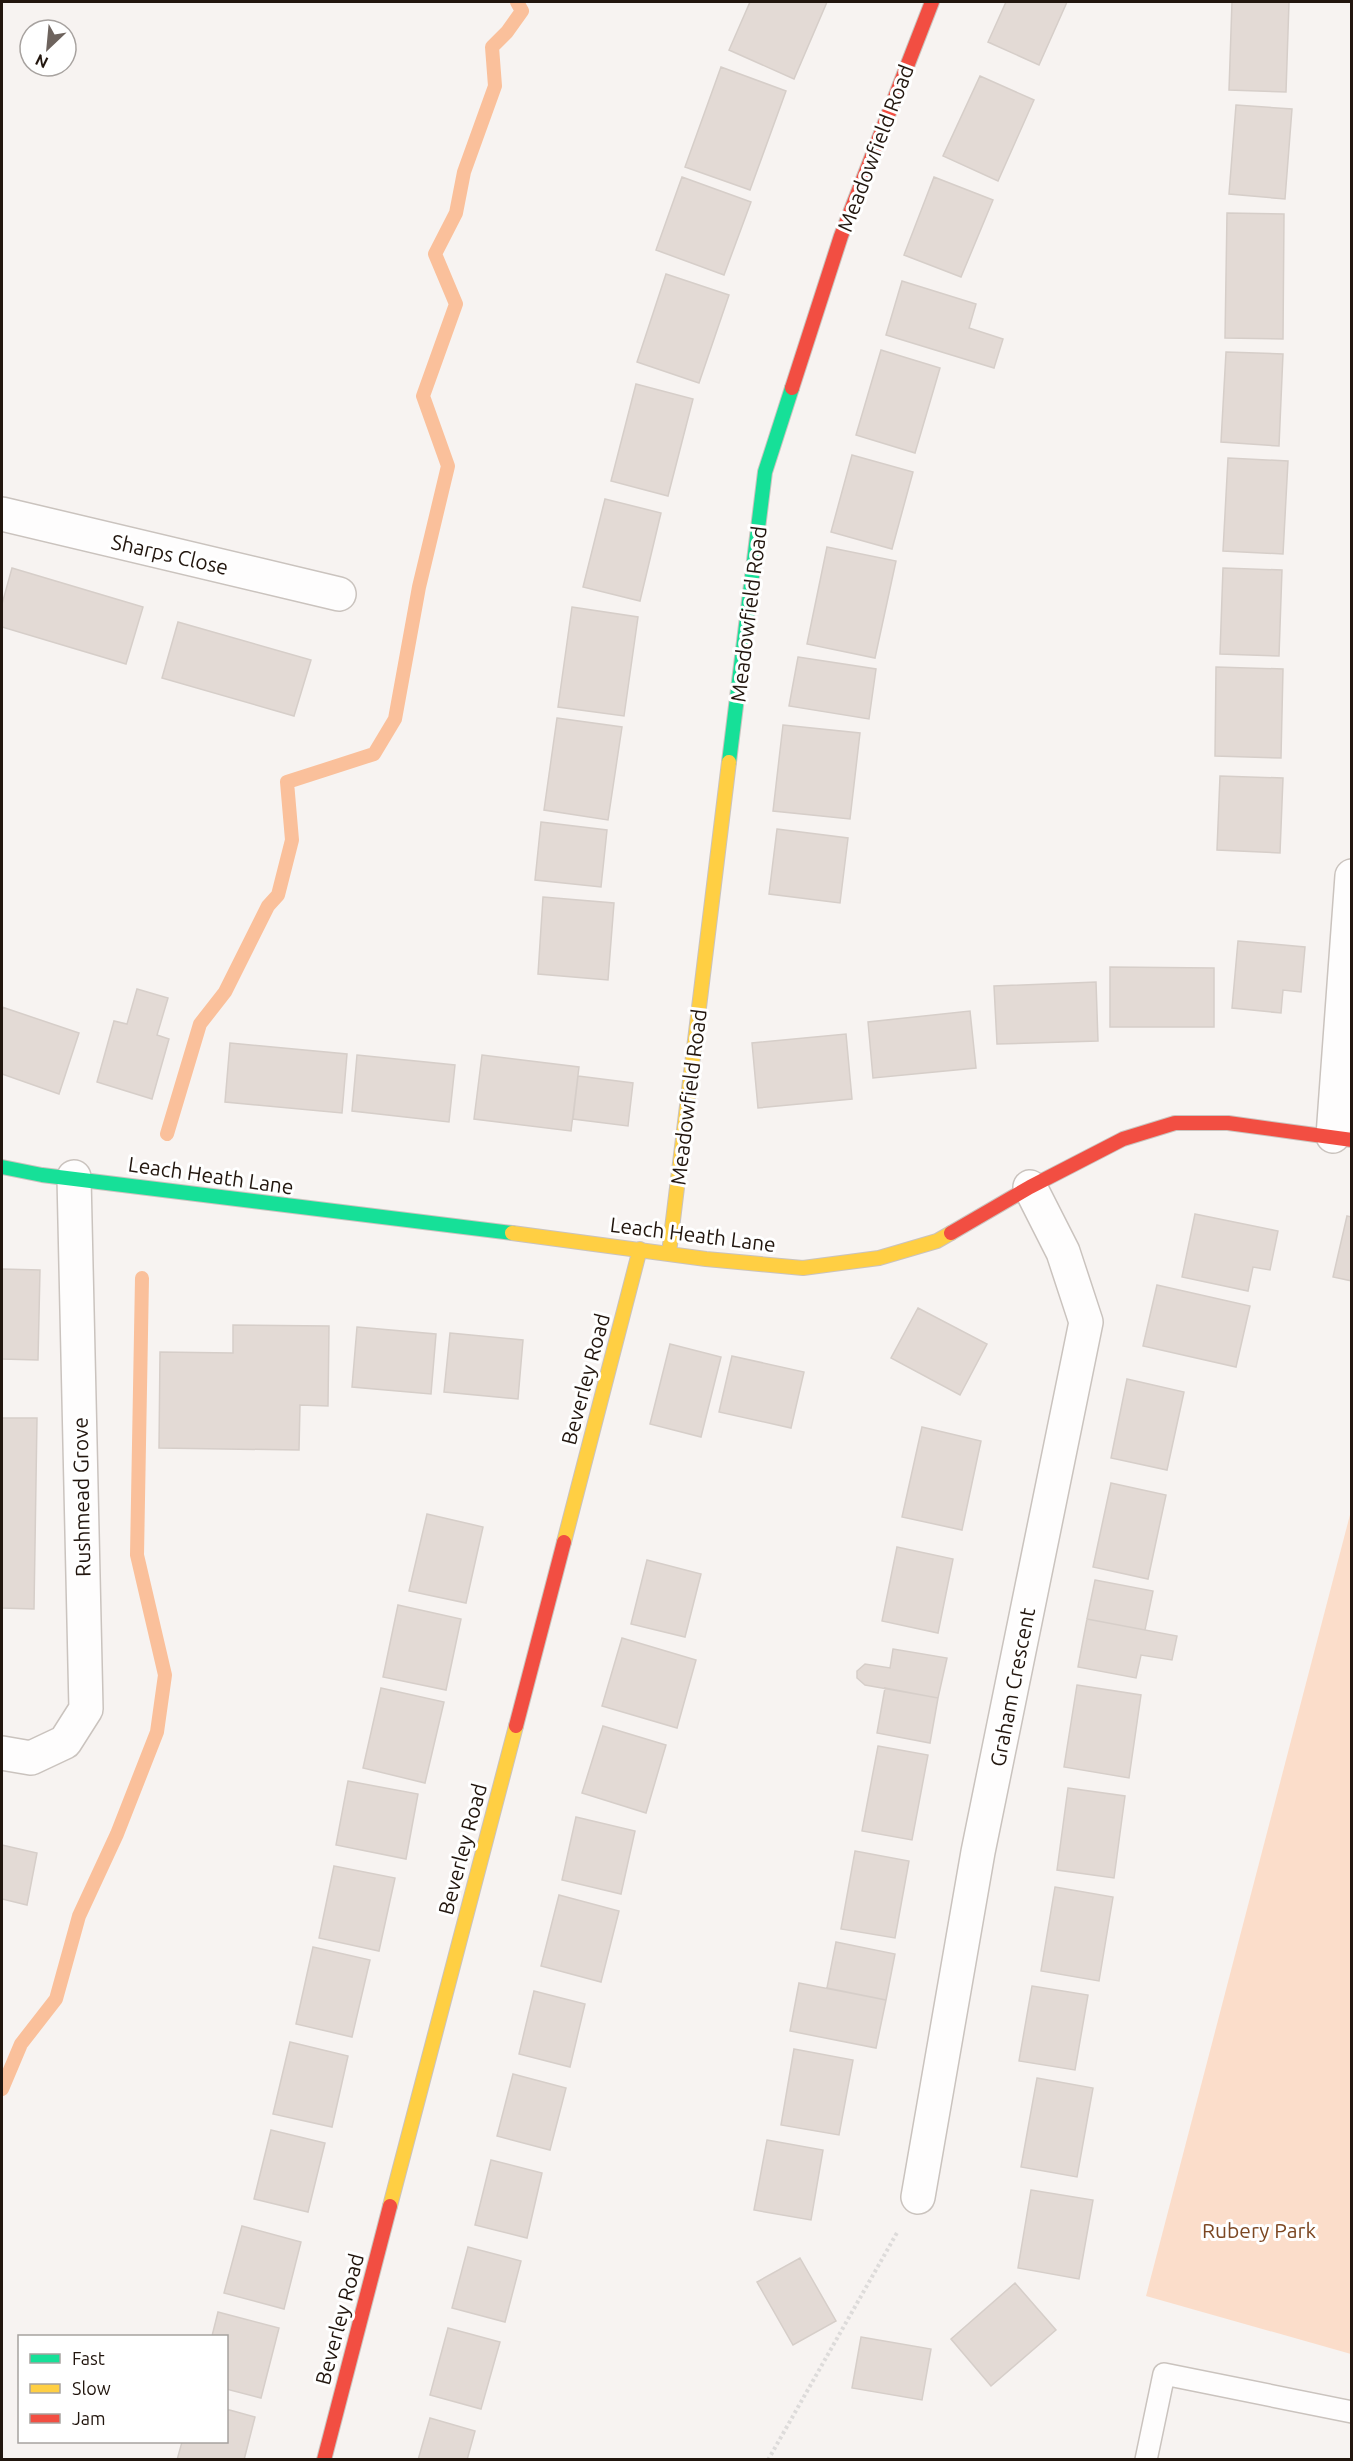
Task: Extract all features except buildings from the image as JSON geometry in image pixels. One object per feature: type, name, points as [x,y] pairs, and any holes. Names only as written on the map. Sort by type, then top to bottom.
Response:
[{"type":"street","name":"Meadowfield Road","points":[[669,1253],[765,472],[841,236],[932,2]]},
{"type":"street","name":"Sharps Close","points":[[2,514],[339,594]]},
{"type":"street","points":[[1342,1138],[1352,876]]},
{"type":"street","name":"Leach Heath Lane","points":[[2,1167],[42,1175],[337,1213],[706,1259],[803,1268],[879,1258],[937,1241],[1030,1187],[1123,1139],[1175,1123],[1228,1123],[1342,1138]]},
{"type":"street","name":"Rushmead Grove","points":[[2,1753],[31,1758],[65,1742],[86,1709],[74,1178]]},
{"type":"street","name":"Graham Crescent","points":[[918,2197],[978,1852],[1086,1322],[1063,1252],[1030,1187]]},
{"type":"street","name":"Beverley Road","points":[[324,2460],[640,1249]]},
{"type":"lane","points":[[1146,2460],[1164,2374],[1352,2412]]},
{"type":"path","points":[[768,2460],[918,2197]]},
{"type":"green space","name":"Rubery Park","points":[[1351,1511],[1351,2354],[1146,2296]]},
{"type":"waterway","points":[[167,1134],[200,1024],[225,992],[268,906],[278,895],[292,840],[287,782],[374,754],[395,719],[419,587],[448,466],[423,396],[456,304],[435,254],[456,213],[464,172],[495,86],[492,47],[507,32],[522,11],[517,2]]},
{"type":"waterway","points":[[2,2089],[21,2044],[56,1999],[79,1916],[117,1834],[157,1732],[165,1675],[137,1555],[142,1278]]},
{"type":"traffic: fast","points":[[729,762],[765,472],[792,388]]},
{"type":"traffic: fast","points":[[2,1167],[42,1175],[512,1233]]},
{"type":"traffic: slow","points":[[669,1253],[729,762]]},
{"type":"traffic: slow","points":[[512,1233],[706,1259],[803,1268],[879,1258],[937,1241],[951,1233]]},
{"type":"traffic: slow","points":[[564,1542],[640,1249]]},
{"type":"traffic: slow","points":[[390,2206],[516,1726]]},
{"type":"traffic: jam","points":[[792,388],[841,236],[932,2]]},
{"type":"traffic: jam","points":[[951,1233],[1030,1187],[1123,1139],[1175,1123],[1228,1123],[1352,1140]]},
{"type":"traffic: jam","points":[[516,1726],[564,1542]]},
{"type":"traffic: jam","points":[[324,2460],[390,2206]]}]
